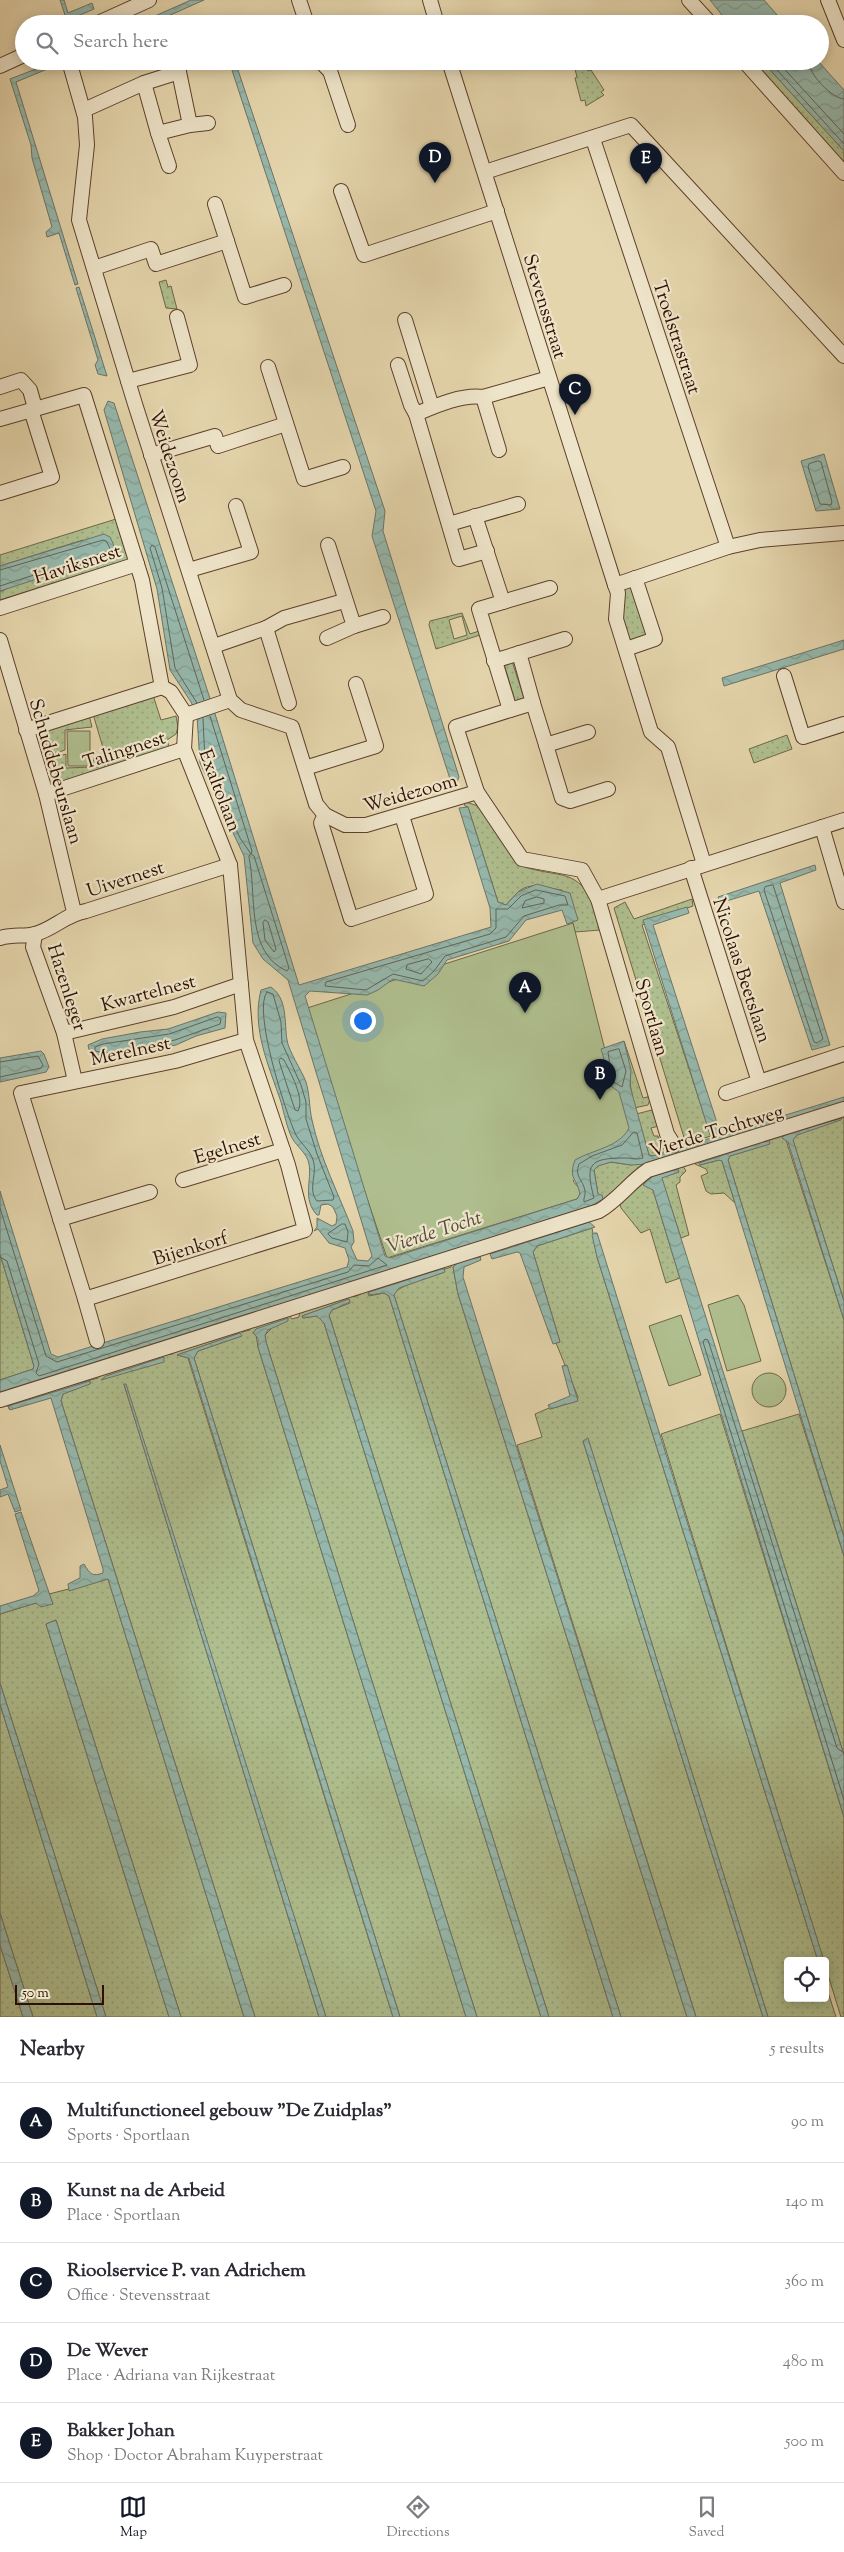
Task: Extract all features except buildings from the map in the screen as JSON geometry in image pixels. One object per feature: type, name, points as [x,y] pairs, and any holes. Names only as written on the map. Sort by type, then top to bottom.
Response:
[{"type":"street","points":[[116,15],[149,0]]},
{"type":"street","points":[[299,0],[303,15]]},
{"type":"street","points":[[430,0],[434,15]]},
{"type":"street","points":[[689,0],[703,15]]},
{"type":"street","points":[[828,0],[841,23],[844,40]]},
{"type":"street","points":[[0,66],[15,59]]},
{"type":"street","name":"Weidezoom","points":[[72,70],[84,110],[87,145],[79,220],[151,455],[190,570],[230,700],[241,710],[292,727],[316,804],[325,815],[345,825],[366,825],[477,792]]},
{"type":"street","points":[[84,110],[172,70]]},
{"type":"street","points":[[179,70],[190,125]]},
{"type":"street","points":[[329,70],[348,125]]},
{"type":"street","name":"Stevensstraat","points":[[452,70],[618,593],[616,619],[651,732],[668,747],[698,866]]},
{"type":"street","points":[[752,70],[844,173]]},
{"type":"street","points":[[144,83],[169,166]]},
{"type":"street","points":[[158,133],[190,125],[208,123]]},
{"type":"street","points":[[485,172],[593,139],[631,125],[844,356]]},
{"type":"street","name":"Troelstrastraat","points":[[593,139],[728,547]]},
{"type":"street","points":[[341,191],[364,254],[497,211]]},
{"type":"street","points":[[215,204],[245,297],[284,285]]},
{"type":"street","points":[[94,268],[150,250],[156,264],[227,241]]},
{"type":"street","points":[[128,381],[190,365],[177,317]]},
{"type":"street","points":[[405,320],[432,407]]},
{"type":"street","points":[[398,365],[411,405],[416,414],[458,559],[487,551]]},
{"type":"street","points":[[268,367],[304,479],[343,467]]},
{"type":"street","points":[[416,414],[432,407],[473,396],[483,397],[549,378]]},
{"type":"street","points":[[0,386],[21,380],[30,390],[33,409],[52,477],[0,493]]},
{"type":"street","points":[[0,419],[83,394],[142,580],[162,687]]},
{"type":"street","points":[[483,397],[499,450]]},
{"type":"street","points":[[151,455],[215,436],[218,446],[286,424]]},
{"type":"street","points":[[448,524],[518,504]]},
{"type":"street","points":[[190,570],[251,552],[236,506]]},
{"type":"street","points":[[475,516],[503,602]]},
{"type":"street","points":[[615,585],[728,547],[760,540],[844,533]]},
{"type":"street","points":[[328,544],[344,601],[354,626]]},
{"type":"street","name":"Haviksnest","points":[[0,608],[137,564]]},
{"type":"street","points":[[626,649],[655,639],[635,578]]},
{"type":"street","points":[[510,710],[479,609],[550,588]]},
{"type":"street","points":[[214,646],[266,628],[284,618],[344,601]]},
{"type":"street","points":[[327,638],[354,626],[384,617]]},
{"type":"street","points":[[266,628],[289,703]]},
{"type":"street","points":[[494,661],[565,639]]},
{"type":"street","name":"Schuddebeurslaan","points":[[0,640],[46,794],[74,912]]},
{"type":"street","points":[[519,653],[562,798],[570,801],[608,789]]},
{"type":"street","points":[[784,676],[803,736],[844,724]]},
{"type":"street","points":[[305,768],[376,746],[356,684]]},
{"type":"street","points":[[26,730],[162,687],[171,692],[190,714],[230,700]]},
{"type":"street","points":[[477,792],[456,727],[534,703]]},
{"type":"street","name":"Exaltolaan","points":[[190,714],[184,749],[230,864],[246,1040],[283,1150],[305,1230]]},
{"type":"street","points":[[546,745],[588,732]]},
{"type":"street","name":"Talingnest","points":[[46,794],[184,749]]},
{"type":"street","name":"Sportlaan","points":[[477,792],[522,859],[582,870],[598,899],[667,1134],[674,1145]]},
{"type":"street","name":"Weidezoom","points":[[325,815],[321,824],[351,919],[426,894],[403,820]]},
{"type":"street","points":[[598,899],[844,820]]},
{"type":"street","points":[[822,827],[844,902]]},
{"type":"street","name":"Uivernest","points":[[35,934],[74,912],[86,911],[230,864]]},
{"type":"street","name":"Nicolaas Beetslaan","points":[[698,866],[759,1082]]},
{"type":"street","points":[[0,938],[13,934],[35,934]]},
{"type":"street","name":"Hazenleger","points":[[35,934],[32,947],[64,1033],[75,1081]]},
{"type":"street","name":"Kwartelnest","points":[[64,1033],[174,1007],[241,984]]},
{"type":"street","name":"Merelnest","points":[[60,1219],[21,1093],[175,1061],[246,1040]]},
{"type":"street","points":[[726,1093],[844,1054]]},
{"type":"street","name":"Vierde Tochtweg","points":[[0,1400],[105,1365],[600,1211],[615,1200],[635,1178],[648,1170],[844,1109]]},
{"type":"street","name":"Egelnest","points":[[183,1180],[283,1150]]},
{"type":"street","points":[[97,1341],[60,1219],[150,1192]]},
{"type":"street","name":"Bijenkorf","points":[[85,1299],[305,1230]]},
{"type":"green space","points":[[575,70],[591,70],[604,90],[601,92],[604,95],[586,106],[585,100],[581,101],[575,78],[577,77]]},
{"type":"green space","points":[[757,70],[770,70],[844,151],[844,168]]},
{"type":"green space","points":[[166,280],[168,287],[171,286],[177,309],[166,308],[159,282]]},
{"type":"green space","points":[[116,519],[129,562],[0,603],[0,591],[3,591],[83,540],[0,566],[0,555]]},
{"type":"green space","points":[[634,584],[648,636],[628,643],[621,619],[623,589]]},
{"type":"green space","points":[[462,613],[470,634],[479,631],[480,635],[436,649],[429,625],[430,621]],"holes":[[[462,616],[467,635],[454,639],[449,620]]]},
{"type":"green space","points":[[512,661],[524,698],[515,701],[504,664]]},
{"type":"green space","points":[[153,695],[161,720],[176,716],[178,727],[176,734],[167,740],[170,750],[109,768],[93,714]]},
{"type":"green space","points":[[89,715],[92,727],[65,730],[65,750],[50,755],[42,730]]},
{"type":"green space","points":[[67,731],[90,731],[90,766],[68,766]]},
{"type":"green space","points":[[787,735],[792,749],[754,763],[749,749]]},
{"type":"green space","points":[[66,754],[66,768],[92,767],[94,758],[102,755],[106,770],[59,784],[51,759]]},
{"type":"green space","points":[[463,801],[478,806],[520,865],[562,875],[579,883],[585,889],[593,904],[600,930],[575,932],[562,890],[539,886],[527,887],[517,893],[506,905],[498,902],[468,807],[465,806]]},
{"type":"green space","points":[[692,899],[693,906],[642,925],[711,1136],[686,1144],[614,908],[625,902],[634,919]]},
{"type":"green space","points":[[573,923],[604,1046],[637,1138],[573,1181],[579,1188],[580,1194],[577,1199],[387,1258],[304,1009]]},
{"type":"green space","points":[[624,1041],[643,1098],[651,1096],[648,1105],[634,1108]]},
{"type":"green space","points":[[652,1110],[655,1112],[659,1126],[651,1128],[654,1136],[658,1136],[662,1149],[672,1146],[674,1150],[653,1156],[649,1155],[636,1114]]},
{"type":"green space","points":[[844,1116],[844,1301],[793,1140],[797,1135],[842,1118],[811,1127],[786,1140],[844,1320],[844,1537],[728,1160],[730,1156],[769,1144],[769,1141],[700,1165],[719,1160],[722,1161],[735,1203],[724,1193],[711,1194],[706,1191],[701,1176],[708,1173],[706,1169],[695,1164],[696,1161]]},
{"type":"green space","points":[[676,1154],[676,1157],[604,1205],[347,1284],[591,1206],[598,1195],[594,1170],[597,1166],[611,1162],[631,1165]]},
{"type":"green space","points":[[683,1166],[686,1171],[680,1177],[680,1182],[676,1185],[689,1235],[681,1238],[661,1177],[679,1172],[660,1173],[653,1190],[680,1278],[666,1283],[650,1229],[641,1233],[621,1208],[620,1204],[641,1178]]},
{"type":"green space","points":[[592,1228],[597,1257],[817,1957],[784,1957],[784,2002],[829,2002],[829,1995],[836,2017],[768,2017],[588,1439],[583,1441],[763,2017],[696,2017],[517,1445],[542,1437],[535,1414],[549,1408],[577,1401],[578,1397],[556,1343],[560,1342],[533,1252],[537,1246]]},
{"type":"green space","points":[[478,1253],[481,1257],[460,1261],[453,1267],[458,1294],[687,2017],[621,2017],[394,1295],[401,1288],[444,1272],[444,1269],[368,1293],[369,1296],[384,1293],[389,1296],[613,2017],[549,2017],[329,1315],[332,1310],[350,1303],[349,1299],[302,1316],[303,1318],[317,1316],[324,1323],[541,2017],[477,2017],[266,1342],[265,1335],[272,1328],[256,1335],[258,1347],[466,2017],[400,2017],[194,1358],[198,1351],[241,1336],[240,1333],[177,1355],[188,1358],[393,2017],[326,2017],[124,1384],[319,2017],[255,2017],[61,1401],[63,1394],[91,1383],[8,1406],[10,1410],[7,1405],[11,1400],[98,1378],[102,1371],[173,1354],[175,1351],[239,1331],[250,1330],[251,1326],[288,1314],[292,1319],[299,1317],[300,1311],[349,1295],[354,1297],[361,1294],[361,1291],[438,1265],[445,1269],[451,1267],[451,1264]]},
{"type":"green space","points":[[0,1254],[34,1366],[33,1369],[0,1380]]},
{"type":"green space","points":[[738,1295],[744,1305],[761,1361],[727,1371],[708,1305]]},
{"type":"green space","points":[[681,1315],[701,1375],[669,1386],[649,1326]]},
{"type":"green space","points":[[769,1373],[776,1374],[781,1378],[785,1383],[785,1397],[781,1402],[776,1406],[769,1407],[762,1406],[757,1402],[753,1397],[752,1390],[753,1383],[757,1378],[762,1374]]},
{"type":"green space","points":[[720,1414],[844,1817],[844,2017],[841,2017],[829,1978],[829,1957],[822,1957],[661,1434]]},
{"type":"green space","points":[[799,1414],[844,1556],[844,1755],[742,1431]]},
{"type":"green space","points":[[108,1579],[244,2017],[181,2017],[56,1620],[46,1624],[169,2017],[106,2017],[0,1683],[0,1614],[36,1603],[53,1604],[49,1594]]},
{"type":"green space","points":[[0,1704],[97,2017],[33,2017],[0,1913]]},
{"type":"green space","points":[[0,1945],[23,2017],[0,2017]]},
{"type":"water","points":[[60,0],[64,0],[68,13],[92,3],[94,9],[80,15],[65,15]]},
{"type":"water","points":[[191,0],[204,0],[170,15],[157,15]]},
{"type":"water","points":[[710,0],[764,0],[777,15],[722,15]]},
{"type":"water","points":[[33,70],[45,70],[16,82],[78,284],[75,285],[59,233],[47,237],[46,232],[52,227],[32,158],[31,145],[10,79]]},
{"type":"water","points":[[232,70],[238,70],[385,511],[383,531],[459,777],[457,782],[451,782],[372,536],[376,511]]},
{"type":"water","points":[[770,70],[826,70],[844,90],[844,151]]},
{"type":"water","points":[[79,287],[107,376],[98,374],[95,365],[98,360],[76,288]]},
{"type":"water","points":[[108,401],[114,403],[216,717],[299,985],[491,927],[490,908],[459,808],[468,807],[498,902],[506,905],[518,892],[537,884],[570,893],[578,920],[567,924],[562,910],[526,920],[509,941],[447,960],[438,974],[424,986],[393,979],[378,990],[367,995],[310,991],[305,996],[385,1256],[390,1258],[577,1199],[580,1194],[572,1171],[575,1160],[619,1140],[629,1128],[619,1092],[603,1080],[598,1071],[606,1066],[601,1049],[624,1041],[631,1070],[630,1086],[649,1155],[653,1156],[711,1138],[643,920],[687,907],[689,913],[653,925],[721,1135],[844,1097],[844,1103],[649,1164],[631,1165],[611,1162],[598,1166],[594,1170],[598,1194],[602,1195],[603,1199],[591,1206],[0,1393],[0,1380],[33,1369],[34,1366],[0,1254],[0,1191],[51,1354],[58,1357],[347,1267],[349,1260],[345,1248],[329,1243],[318,1229],[314,1231],[317,1227],[317,1218],[332,1226],[336,1224],[337,1216],[333,1207],[328,1204],[321,1205],[319,1215],[312,1209],[308,1190],[310,1170],[308,1160],[290,1134],[263,1047],[258,1018],[261,990],[271,987],[283,1004],[288,1045],[306,1082],[315,1134],[353,1231],[354,1242],[351,1247],[357,1260],[368,1261],[372,1256],[288,980],[263,959],[253,943],[244,856],[200,763],[197,716],[191,702],[170,670],[157,589],[104,410]]},
{"type":"water","points":[[824,454],[840,509],[816,511],[801,461]]},
{"type":"water","points":[[104,534],[110,537],[116,550],[114,554],[0,591],[0,566]]},
{"type":"water","points":[[844,640],[844,649],[724,686],[722,678]]},
{"type":"water","points":[[815,865],[816,870],[780,883],[830,1045],[812,1050],[759,891],[720,903],[718,897]]},
{"type":"water","points":[[218,1012],[226,1013],[225,1028],[196,1036],[176,1045],[105,1058],[95,1058],[90,1054],[88,1045],[102,1039],[168,1029]]},
{"type":"water","points":[[41,1051],[49,1067],[46,1072],[0,1082],[0,1058]]},
{"type":"water","points":[[842,1118],[841,1120],[797,1135],[793,1140],[844,1301],[844,1320],[788,1142],[782,1138],[785,1134]]},
{"type":"water","points":[[769,1140],[770,1144],[730,1156],[728,1160],[844,1537],[844,1556],[722,1161],[719,1160],[700,1165],[699,1163]]},
{"type":"water","points":[[678,1169],[679,1172],[662,1178],[844,1755],[844,1817],[653,1190],[643,1185],[653,1176]]},
{"type":"water","points":[[589,1222],[595,1227],[537,1246],[533,1252],[560,1342],[553,1344],[520,1253],[517,1252],[492,1259],[490,1254]]},
{"type":"water","points":[[597,1233],[823,1957],[817,1957],[597,1257],[592,1235]]},
{"type":"water","points":[[480,1257],[481,1260],[464,1267],[463,1277],[696,2017],[687,2017],[458,1294],[453,1267],[460,1261]]},
{"type":"water","points":[[444,1269],[445,1272],[399,1288],[394,1295],[621,2017],[613,2017],[389,1296],[384,1293],[368,1295],[369,1292]]},
{"type":"water","points":[[349,1299],[350,1302],[332,1310],[329,1315],[549,2017],[541,2017],[324,1323],[317,1316],[303,1318],[302,1316]]},
{"type":"water","points":[[288,1318],[288,1321],[268,1330],[265,1335],[266,1342],[477,2017],[466,2017],[258,1347],[258,1338],[253,1333],[256,1329]]},
{"type":"water","points":[[240,1333],[242,1336],[198,1351],[194,1358],[400,2017],[393,2017],[189,1358],[177,1355]]},
{"type":"water","points":[[164,1357],[164,1362],[101,1380],[106,1376]]},
{"type":"water","points":[[567,1365],[578,1401],[550,1409],[548,1405],[570,1396],[562,1366]]},
{"type":"water","points":[[90,1381],[90,1384],[63,1394],[61,1401],[255,2017],[244,2017],[108,1579],[69,1591],[68,1584],[80,1578],[80,1566],[84,1564],[94,1575],[103,1573],[103,1569],[51,1398],[10,1410],[8,1406]]},
{"type":"water","points":[[124,1384],[126,1384],[326,2017],[319,2017]]},
{"type":"water","points":[[588,1438],[768,2017],[763,2017],[583,1441]]},
{"type":"water","points":[[0,1445],[21,1510],[15,1512],[8,1494],[0,1497],[0,1490],[8,1487],[0,1461]]},
{"type":"water","points":[[21,1512],[53,1604],[41,1607],[36,1603],[0,1614],[0,1606],[33,1596],[39,1591],[15,1514]]},
{"type":"water","points":[[56,1620],[181,2017],[169,2017],[46,1624]]},
{"type":"water","points":[[0,1683],[106,2017],[97,2017],[0,1704]]},
{"type":"water","points":[[0,1913],[33,2017],[23,2017],[0,1945]]},
{"type":"place","name":"De Wever","points":[[435,183]]},
{"type":"place","name":"Bakker Johan","points":[[646,184]]},
{"type":"place","name":"Rioolservice P. van Adrichem","points":[[575,415]]},
{"type":"place","name":"Multifunctioneel gebouw \"De Zuidplas\"","points":[[525,1013]]},
{"type":"place","name":"Kunst na de Arbeid","points":[[600,1100]]},
{"type":"water label","name":"Vierde Tocht","points":[[434,1231]]}]
